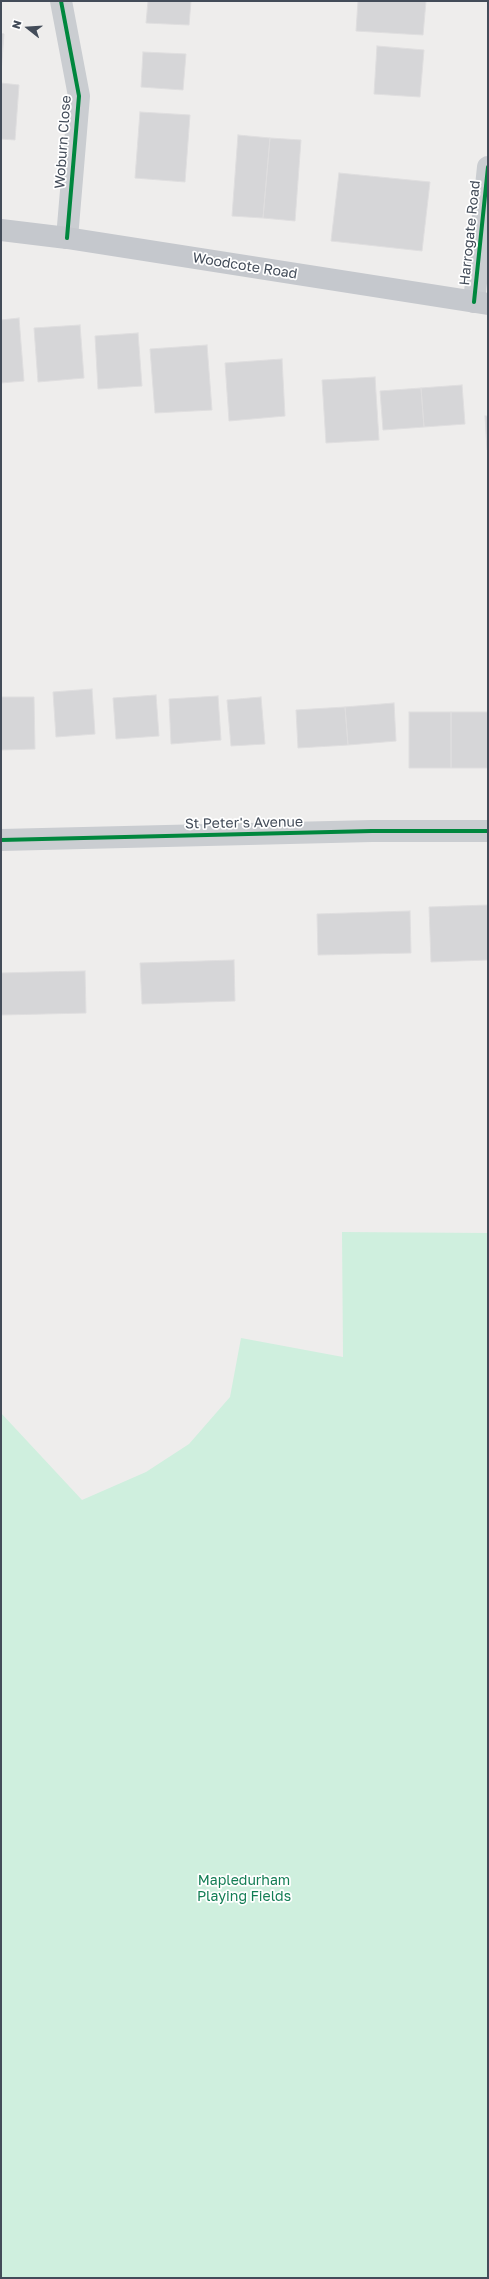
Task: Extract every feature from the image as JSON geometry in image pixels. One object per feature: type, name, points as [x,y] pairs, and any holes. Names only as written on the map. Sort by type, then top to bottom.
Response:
[{"type":"main road","name":"Woodcote Road","points":[[1,230],[67,238],[481,303]]},
{"type":"street","name":"Woburn Close","points":[[62,1],[79,96],[67,238]]},
{"type":"street","name":"Harrogate Road","points":[[481,303],[488,167]]},
{"type":"street","name":"St Peter's Avenue","points":[[1,840],[372,831],[488,831]]},
{"type":"green space","name":"Mapledurham Playing Fields","points":[[342,1232],[488,1233],[488,2278],[1,2278],[1,1413],[82,1500],[146,1472],[189,1444],[230,1397],[241,1338],[343,1357]]},
{"type":"building","points":[[148,1],[191,1],[189,25],[146,23]]},
{"type":"building","points":[[358,1],[426,1],[423,35],[356,31]]},
{"type":"building","points":[[1,33],[4,34],[1,73]]},
{"type":"building","points":[[377,46],[424,50],[420,97],[374,94]]},
{"type":"building","points":[[143,52],[186,54],[183,90],[141,87]]},
{"type":"building","points":[[1,83],[19,85],[15,140],[1,139]]},
{"type":"building","points":[[140,112],[190,115],[185,182],[135,178]]},
{"type":"building","points":[[238,135],[270,138],[263,218],[232,216]]},
{"type":"building","points":[[270,138],[301,140],[295,221],[263,218]]},
{"type":"building","points":[[339,173],[430,182],[422,251],[331,241]]},
{"type":"building","points":[[19,318],[24,381],[1,383],[1,320]]},
{"type":"building","points":[[80,325],[84,378],[38,382],[34,328]]},
{"type":"building","points":[[138,333],[142,386],[98,389],[95,336]]},
{"type":"building","points":[[207,345],[212,410],[155,413],[150,349]]},
{"type":"building","points":[[282,359],[285,416],[229,421],[225,363]]},
{"type":"building","points":[[375,377],[379,440],[326,443],[322,380]]},
{"type":"building","points":[[462,385],[465,424],[424,427],[421,388]]},
{"type":"building","points":[[421,388],[424,427],[383,430],[380,391]]},
{"type":"building","points":[[485,416],[488,416],[488,450],[487,450]]},
{"type":"building","points":[[92,689],[95,734],[56,737],[53,692]]},
{"type":"building","points":[[156,695],[159,736],[116,739],[113,698]]},
{"type":"building","points":[[218,696],[221,740],[171,744],[169,699]]},
{"type":"building","points":[[1,697],[34,697],[35,749],[1,750]]},
{"type":"building","points":[[261,697],[265,744],[231,746],[227,700]]},
{"type":"building","points":[[394,703],[396,741],[348,745],[345,707]]},
{"type":"building","points":[[345,707],[348,745],[298,748],[296,710]]},
{"type":"building","points":[[409,712],[451,712],[451,768],[409,768]]},
{"type":"building","points":[[451,712],[488,712],[488,768],[451,768]]},
{"type":"building","points":[[488,905],[488,960],[431,962],[429,907]]},
{"type":"building","points":[[410,911],[411,953],[318,955],[317,914]]},
{"type":"building","points":[[234,960],[235,1001],[142,1004],[140,963]]},
{"type":"building","points":[[85,971],[86,1013],[1,1015],[1,973]]},
{"type":"cycle path","points":[[61,1],[79,96],[67,238]]},
{"type":"cycle path","points":[[474,302],[488,167]]},
{"type":"cycle path","points":[[1,840],[372,831],[488,831]]}]
